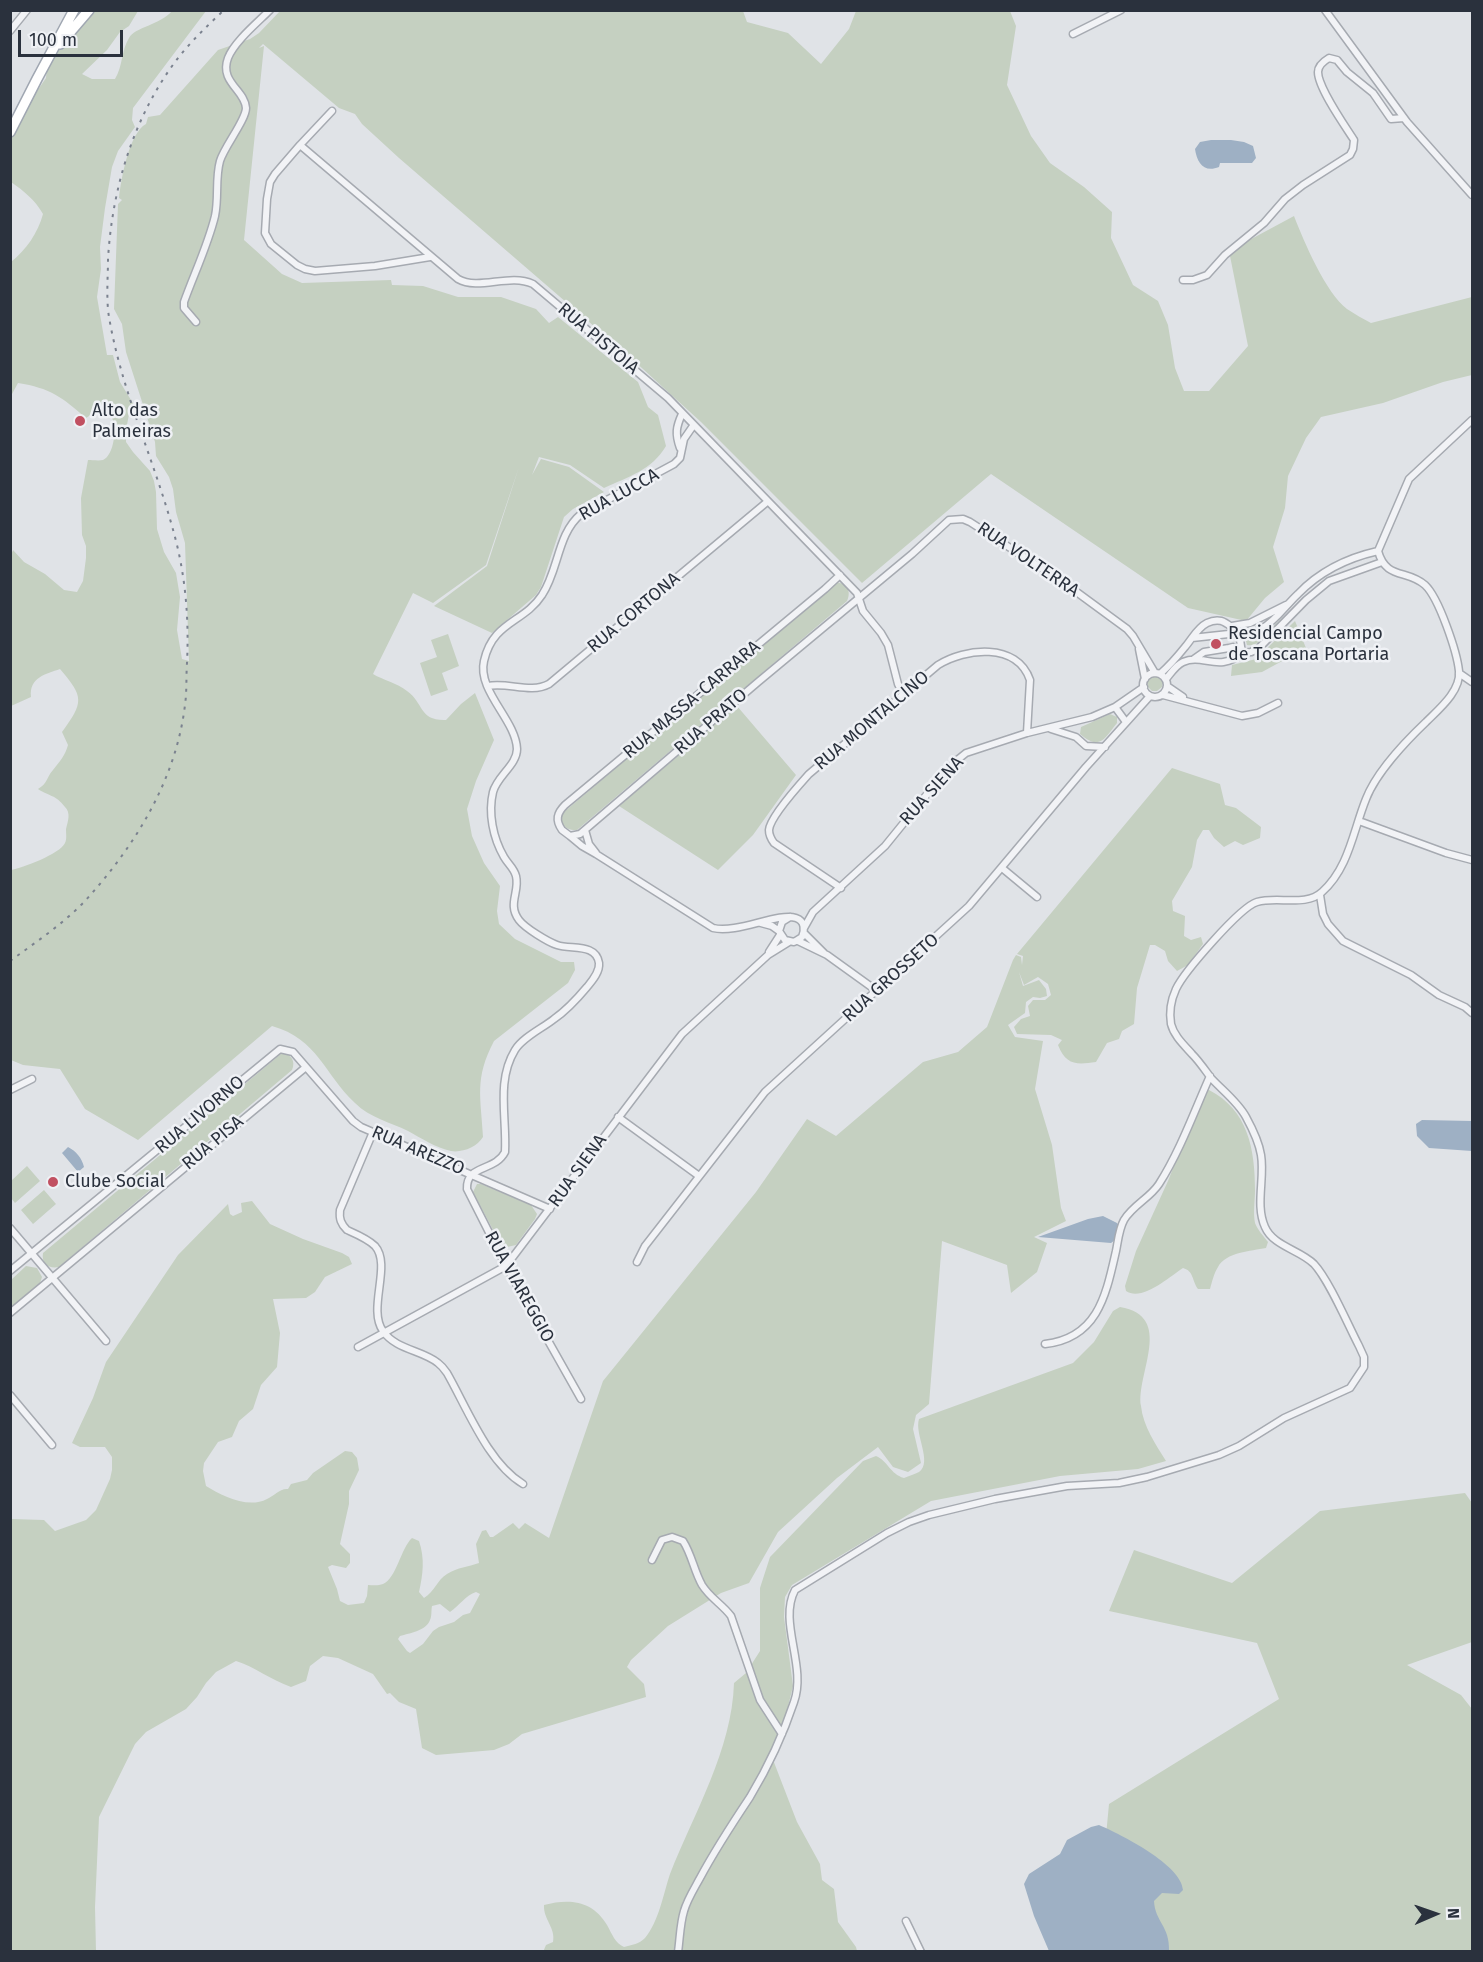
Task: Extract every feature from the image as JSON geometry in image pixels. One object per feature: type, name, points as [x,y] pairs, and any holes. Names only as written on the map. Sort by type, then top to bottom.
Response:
[{"type":"main road","points":[[10,132],[74,10]]},
{"type":"main road","points":[[50,54],[89,10]]},
{"type":"street","points":[[10,31],[27,10]]},
{"type":"street","points":[[196,322],[184,308],[184,302],[215,217],[220,160],[246,107],[230,81],[226,62],[231,51],[270,10]]},
{"type":"street","points":[[1073,34],[1121,10]]},
{"type":"street","points":[[1325,10],[1404,118],[1473,195]]},
{"type":"street","points":[[1183,279],[1193,280],[1207,275],[1225,255],[1264,222],[1285,199],[1350,155],[1354,141],[1322,85],[1318,72],[1322,63],[1329,58],[1337,60],[1347,72],[1373,93],[1391,119],[1404,118]]},
{"type":"street","points":[[332,111],[274,174],[270,182],[266,232],[271,244],[297,265],[315,271],[375,266],[430,257]]},
{"type":"street","name":"RUA PISTOIA","points":[[300,145],[462,282],[522,279],[533,284],[668,398],[857,593],[863,611],[888,645],[898,684],[904,695]]},
{"type":"street","points":[[682,414],[676,428],[676,436],[682,452]]},
{"type":"street","points":[[678,1952],[684,1911],[729,1826],[750,1796],[782,1734],[797,1690],[797,1668],[790,1614],[791,1598],[795,1590],[909,1522],[952,1508],[1067,1486],[1119,1483],[1219,1455],[1239,1446],[1284,1418],[1350,1388],[1364,1367],[1364,1357],[1359,1346],[1315,1265],[1276,1240],[1265,1229],[1262,1214],[1261,1156],[1255,1135],[1245,1114],[1175,1034],[1171,1026],[1171,1007],[1184,975],[1224,930],[1252,904],[1310,899],[1320,895],[1341,866],[1353,841],[1366,798],[1377,779],[1418,729],[1444,704],[1456,685],[1460,674],[1456,656],[1437,604],[1429,590],[1423,583],[1391,571],[1382,562],[1378,550],[1409,479],[1473,420]]},
{"type":"street","name":"RUA LUCCA","points":[[471,1174],[499,1162],[505,1152],[504,1079],[515,1050],[578,998],[594,978],[599,965],[595,954],[587,949],[556,945],[527,927],[519,920],[515,912],[513,900],[516,876],[497,842],[491,821],[491,809],[498,780],[516,756],[516,742],[488,686],[483,664],[488,648],[500,630],[541,598],[550,583],[571,522],[591,508],[671,466],[680,458],[684,439],[693,426]]},
{"type":"street","name":"RUA CORTONA","points":[[488,686],[499,684],[540,689],[549,684],[767,502]]},
{"type":"street","name":"RUA VOLTERRA","points":[[859,598],[949,520],[963,519],[1063,582],[1127,629],[1157,674]]},
{"type":"street","points":[[1192,638],[1253,632],[1280,615],[1312,579],[1325,570],[1378,550]]},
{"type":"street","points":[[1194,659],[1206,663],[1218,662],[1234,660],[1242,653],[1251,652],[1265,643],[1306,600],[1329,581],[1382,562]]},
{"type":"street","points":[[1325,570],[1329,581]]},
{"type":"street","name":"RUA MASSA-CARRARA","points":[[570,836],[562,830],[557,817],[565,804],[840,575]]},
{"type":"street","points":[[1299,592],[1306,600]]},
{"type":"street","name":"RUA PRATO","points":[[570,836],[580,834],[585,830],[859,598]]},
{"type":"street","points":[[1232,626],[1250,623],[1291,601]]},
{"type":"street","points":[[1145,679],[1157,674],[1172,663],[1200,628],[1207,623],[1219,621],[1232,626],[1239,633],[1242,653]]},
{"type":"street","points":[[1137,643],[1145,679],[1143,687],[1150,696],[1162,694],[1186,699],[1242,716],[1278,703]]},
{"type":"street","points":[[1162,694],[1166,683],[1181,663],[1194,659],[1203,652],[1233,647],[1242,653]]},
{"type":"street","name":"RUA MONTALCINO","points":[[841,888],[774,843],[769,834],[770,824],[809,774],[938,665],[954,657],[970,653],[1005,654],[1027,673],[1030,680],[1027,734]]},
{"type":"street","points":[[1157,674],[1186,699]]},
{"type":"street","points":[[1460,674],[1473,682]]},
{"type":"street","name":"RUA SIENA","points":[[804,931],[813,912],[885,846],[956,761],[974,749],[1081,720],[1115,706],[1143,687]]},
{"type":"street","name":"RUA GROSSETO","points":[[637,1262],[645,1246],[765,1092],[969,906],[1086,767],[1150,696]]},
{"type":"street","points":[[1115,706],[1126,722]]},
{"type":"street","points":[[1081,720],[1074,731],[1089,754],[1086,767]]},
{"type":"street","points":[[1050,729],[1076,737]]},
{"type":"street","points":[[1086,747],[1105,747]]},
{"type":"street","points":[[1359,821],[1446,853],[1473,860]]},
{"type":"street","points":[[585,830],[589,844],[597,854]]},
{"type":"street","name":"RUA SIENA","points":[[570,836],[582,846],[713,928],[728,929],[813,912]]},
{"type":"street","points":[[1002,868],[1037,897]]},
{"type":"street","points":[[1320,895],[1323,914],[1328,924],[1343,941],[1412,975],[1439,995],[1473,1013]]},
{"type":"street","points":[[780,933],[782,922],[793,917],[802,922],[804,931],[827,955]]},
{"type":"street","points":[[761,923],[772,926],[789,942],[798,941],[827,955],[877,991]]},
{"type":"street","points":[[798,941],[804,931]]},
{"type":"street","name":"RUA SIENA","points":[[768,955],[780,933]]},
{"type":"street","name":"RUA SIENA","points":[[358,1347],[506,1266],[688,1027],[768,955],[789,942]]},
{"type":"street","name":"RUA LIVORNO","points":[[10,1271],[276,1052],[284,1049],[293,1052],[306,1067]]},
{"type":"street","name":"RUA AREZZO","points":[[306,1067],[353,1121],[373,1132],[550,1209]]},
{"type":"street","name":"RUA PISA","points":[[10,1313],[306,1067]]},
{"type":"street","points":[[1045,1344],[1078,1335],[1097,1312],[1106,1288],[1123,1222],[1133,1208],[1158,1185],[1210,1076]]},
{"type":"street","points":[[10,1090],[32,1079]]},
{"type":"street","points":[[618,1117],[699,1176]]},
{"type":"street","points":[[373,1132],[339,1216],[347,1230],[377,1248],[380,1258],[378,1315],[384,1333],[403,1347],[439,1364],[447,1373],[490,1451],[513,1478],[523,1484]]},
{"type":"street","name":"RUA VIAREGGIO","points":[[471,1174],[467,1184],[470,1197],[580,1399]]},
{"type":"street","points":[[10,1228],[106,1341]]},
{"type":"street","points":[[10,1395],[52,1445]]},
{"type":"street","points":[[652,1560],[662,1540],[672,1537],[683,1541],[704,1588],[731,1616],[759,1700],[782,1734]]},
{"type":"street","points":[[906,1921],[921,1952]]},
{"type":"green space","points":[[93,11],[138,11],[129,26],[120,32],[107,50],[82,74],[92,79],[115,79],[126,43],[137,31],[161,20],[172,11],[206,11],[133,108],[132,120],[135,127],[118,151],[112,167],[100,247],[101,269],[97,297],[107,355],[113,355],[120,382],[134,405],[130,409],[126,442],[150,471],[154,481],[157,529],[164,552],[176,573],[180,597],[177,630],[182,659],[189,661],[185,543],[176,512],[173,489],[169,477],[156,456],[155,442],[126,352],[122,324],[114,309],[118,204],[122,200],[119,198],[120,190],[131,147],[148,117],[160,115],[218,50],[250,39],[280,11],[743,11],[747,22],[788,33],[821,64],[849,29],[856,11],[1010,11],[1016,26],[1007,85],[1031,136],[1050,163],[1084,187],[1112,212],[1111,238],[1133,285],[1158,301],[1168,325],[1175,368],[1184,391],[1209,391],[1248,346],[1229,251],[1294,216],[1310,253],[1331,291],[1347,309],[1371,323],[1472,297],[1472,375],[1443,382],[1383,403],[1321,417],[1306,438],[1288,476],[1285,508],[1273,547],[1284,582],[1265,598],[1246,621],[1188,608],[991,474],[862,583],[701,422],[632,359],[399,158],[362,124],[355,114],[339,108],[263,44],[259,48],[264,46],[244,240],[282,274],[302,283],[391,280],[392,285],[423,286],[458,297],[501,297],[536,309],[549,323],[558,317],[638,382],[648,407],[658,415],[666,446],[647,467],[604,488],[570,465],[539,457],[532,475],[541,459],[569,467],[604,492],[573,509],[564,517],[541,587],[536,595],[492,633],[434,606],[487,566],[519,467],[486,565],[433,603],[413,593],[373,674],[403,688],[426,714],[437,720],[446,720],[475,693],[494,740],[476,781],[467,809],[472,836],[484,863],[500,886],[497,911],[499,924],[515,939],[561,962],[574,962],[575,970],[568,983],[494,1041],[481,1078],[483,1137],[480,1141],[460,1151],[445,1150],[374,1116],[361,1108],[344,1092],[319,1058],[300,1039],[272,1026],[138,1140],[85,1109],[60,1069],[23,1065],[11,1060],[11,870],[49,856],[62,847],[66,841],[67,809],[58,800],[38,789],[65,752],[68,745],[62,732],[74,713],[78,700],[74,686],[60,669],[40,677],[33,685],[31,697],[11,706],[11,555],[13,550],[24,562],[45,574],[64,590],[77,592],[83,581],[86,558],[86,546],[82,535],[81,498],[88,460],[103,460],[110,453],[114,441],[114,422],[109,416],[102,414],[86,418],[55,394],[18,383],[12,394],[11,414],[11,262],[31,241],[43,214],[29,196],[11,182],[11,140],[24,110],[46,78],[47,66],[55,50]]},
{"type":"green space","points":[[834,583],[842,583],[847,587],[849,593],[847,601],[577,830],[564,826],[562,816],[564,812]]},
{"type":"green space","points":[[1302,600],[1268,636],[1253,645],[1247,645],[1246,641],[1270,629]]},
{"type":"green space","points":[[1295,621],[1306,648],[1262,672],[1231,676],[1232,665],[1256,659]]},
{"type":"green space","points":[[448,634],[459,666],[442,673],[448,690],[431,696],[420,663],[437,657],[431,640]]},
{"type":"green space","points":[[1152,676],[1160,677],[1163,682],[1162,687],[1157,691],[1152,691],[1148,687],[1147,682]]},
{"type":"green space","points":[[737,706],[796,775],[753,835],[718,870],[619,806]]},
{"type":"green space","points":[[1110,714],[1117,717],[1117,723],[1101,741],[1092,742],[1080,734],[1081,727]]},
{"type":"green space","points":[[1172,768],[1220,784],[1225,805],[1236,808],[1261,827],[1260,838],[1243,845],[1235,841],[1224,847],[1209,830],[1203,830],[1197,840],[1192,867],[1172,901],[1173,911],[1185,916],[1184,936],[1191,940],[1201,937],[1203,944],[1188,965],[1177,971],[1168,961],[1165,951],[1155,945],[1150,945],[1137,988],[1134,1024],[1122,1031],[1119,1039],[1107,1043],[1096,1062],[1077,1063],[1068,1060],[1058,1045],[1062,1040],[1051,1035],[1017,1034],[1014,1027],[1021,1019],[1030,1016],[1028,1006],[1033,1000],[1045,1000],[1051,995],[1048,984],[1038,977],[1024,985],[1019,972],[1023,986],[1039,980],[1046,989],[1047,996],[1033,997],[1026,1002],[1025,1013],[1008,1025],[1015,1037],[1043,1041],[1035,1089],[1052,1145],[1061,1208],[1066,1221],[1034,1237],[1047,1243],[1037,1272],[1011,1293],[1007,1265],[942,1241],[929,1404],[916,1415],[913,1429],[921,1463],[908,1472],[893,1467],[878,1447],[837,1478],[778,1532],[749,1583],[721,1593],[668,1626],[631,1660],[627,1667],[644,1684],[646,1697],[522,1734],[509,1744],[494,1750],[436,1755],[422,1748],[416,1709],[399,1702],[390,1693],[387,1694],[373,1674],[338,1658],[323,1656],[310,1666],[306,1681],[291,1687],[236,1661],[216,1672],[186,1709],[146,1732],[135,1744],[99,1817],[95,1907],[96,1951],[11,1952],[11,1519],[44,1520],[55,1531],[86,1520],[96,1510],[110,1479],[112,1457],[105,1447],[80,1447],[72,1443],[93,1398],[106,1362],[178,1255],[228,1204],[230,1214],[233,1216],[242,1212],[241,1203],[252,1201],[270,1224],[342,1253],[349,1257],[352,1264],[325,1277],[315,1292],[306,1298],[273,1299],[280,1333],[277,1367],[261,1385],[253,1409],[239,1421],[232,1437],[218,1442],[204,1463],[206,1486],[235,1500],[260,1502],[288,1489],[291,1484],[307,1480],[313,1473],[345,1451],[352,1452],[357,1458],[359,1470],[349,1491],[349,1504],[340,1544],[350,1554],[350,1563],[346,1568],[332,1565],[328,1567],[340,1601],[348,1605],[364,1603],[368,1585],[381,1585],[388,1581],[412,1538],[419,1541],[421,1548],[423,1566],[419,1592],[424,1598],[447,1574],[479,1563],[476,1544],[482,1531],[486,1530],[490,1537],[493,1537],[513,1523],[519,1529],[525,1523],[549,1538],[603,1381],[756,1192],[807,1119],[836,1136],[923,1062],[958,1052],[987,1027],[1016,955],[1021,957],[1022,965],[1023,956],[1017,954]],"holes":[[[472,1593],[480,1594],[470,1613],[439,1627],[423,1644],[410,1653],[398,1639],[400,1636],[425,1627],[431,1618],[432,1606],[440,1604],[450,1612]]]},
{"type":"green space","points":[[282,1053],[292,1058],[292,1070],[59,1267],[45,1263],[43,1253]]},
{"type":"green space","points":[[1209,1090],[1233,1108],[1247,1132],[1255,1175],[1255,1223],[1268,1242],[1266,1248],[1239,1253],[1227,1258],[1217,1269],[1210,1289],[1198,1289],[1191,1274],[1183,1268],[1147,1291],[1132,1294],[1126,1291],[1125,1286],[1136,1251],[1168,1181],[1203,1092]]},
{"type":"green space","points":[[27,1166],[40,1181],[15,1203],[11,1198],[11,1181]]},
{"type":"green space","points":[[477,1184],[531,1205],[537,1214],[516,1245],[507,1247],[500,1243],[473,1192]]},
{"type":"green space","points":[[44,1190],[56,1204],[33,1224],[21,1210]]},
{"type":"green space","points":[[26,1266],[37,1268],[42,1277],[40,1283],[11,1308],[11,1280]]},
{"type":"green space","points":[[1120,1307],[1136,1313],[1146,1322],[1149,1348],[1141,1393],[1142,1413],[1154,1442],[1166,1461],[1138,1469],[1060,1476],[931,1501],[792,1585],[785,1597],[784,1617],[793,1686],[786,1715],[770,1752],[797,1822],[820,1864],[822,1880],[834,1889],[838,1922],[857,1951],[543,1952],[546,1945],[553,1942],[544,1905],[554,1903],[572,1902],[588,1906],[601,1917],[616,1941],[624,1947],[640,1942],[650,1931],[670,1874],[719,1757],[727,1733],[734,1683],[746,1673],[760,1651],[760,1588],[770,1557],[863,1461],[876,1456],[895,1474],[904,1478],[919,1472],[923,1467],[924,1455],[918,1425],[919,1419],[1073,1363],[1094,1342],[1113,1311]]},
{"type":"green space","points":[[1465,1493],[1472,1503],[1472,1642],[1407,1665],[1461,1695],[1472,1709],[1472,1951],[1095,1952],[1109,1804],[1279,1699],[1257,1643],[1109,1611],[1134,1550],[1232,1583],[1320,1511]]},
{"type":"water","points":[[1211,140],[1244,142],[1253,146],[1256,158],[1252,163],[1220,163],[1219,167],[1214,169],[1205,168],[1197,159],[1195,149],[1200,142]]},
{"type":"water","points":[[1422,1120],[1472,1121],[1472,1151],[1429,1148],[1417,1136],[1416,1124]]},
{"type":"water","points":[[68,1147],[78,1155],[83,1164],[84,1167],[78,1172],[62,1153]]},
{"type":"water","points":[[1103,1216],[1120,1227],[1115,1240],[1111,1243],[1038,1237],[1088,1219]]},
{"type":"water","points":[[1099,1825],[1121,1835],[1162,1861],[1180,1880],[1183,1890],[1179,1894],[1162,1893],[1154,1901],[1167,1936],[1169,1951],[1049,1951],[1034,1916],[1024,1884],[1029,1874],[1060,1854],[1067,1840]]},
{"type":"railway","points":[[10,961],[77,909],[120,858],[136,835],[163,785],[180,733],[186,700],[188,648],[182,571],[168,513],[115,346],[108,310],[108,259],[119,184],[144,113],[156,90],[176,61],[195,38],[224,10]]},
{"type":"place","name":"Alto das Palmeiras","points":[[80,421]]},
{"type":"place","name":"Residencial Campo de Toscana Portaria","points":[[1216,644]]},
{"type":"place","name":"Clube Social","points":[[53,1182]]}]
